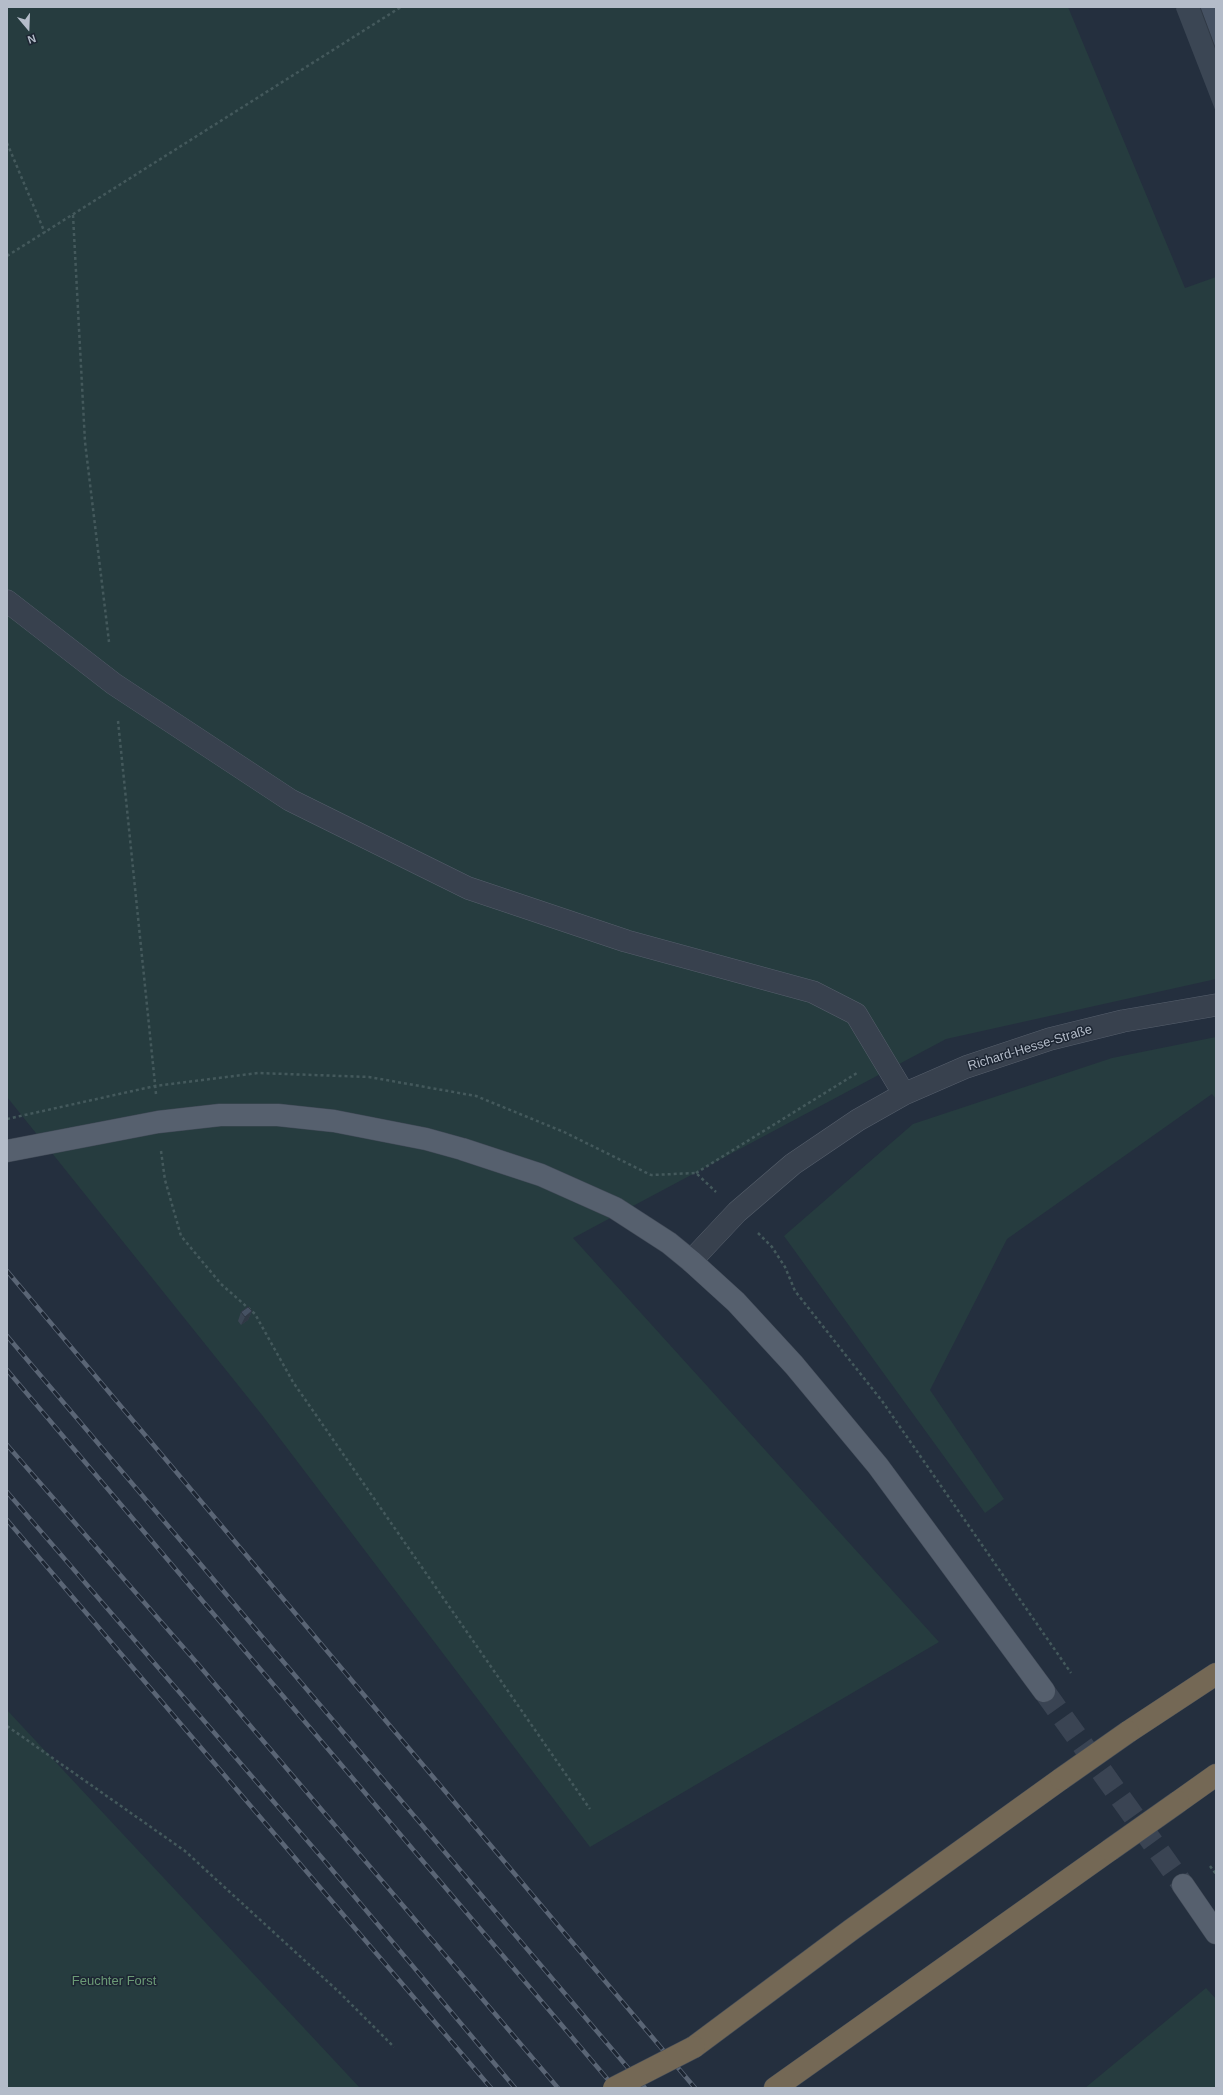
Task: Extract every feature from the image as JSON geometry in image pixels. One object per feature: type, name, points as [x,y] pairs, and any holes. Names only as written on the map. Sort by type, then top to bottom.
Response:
[{"type":"highway","points":[[638,2088],[851,1930],[1061,1779],[1128,1732],[1216,1674]]},
{"type":"highway","points":[[775,2088],[1216,1775]]},
{"type":"highway","points":[[614,2088],[694,2047]]},
{"type":"main road","points":[[7,1151],[158,1122],[220,1115],[278,1115],[334,1121],[426,1139],[541,1175],[615,1208],[669,1243],[691,1261],[736,1302],[794,1365],[837,1415],[934,1540],[1044,1691]]},
{"type":"main road","points":[[1183,1886],[1216,1933]]},
{"type":"street","points":[[7,601],[114,684],[290,800],[468,888],[626,941],[813,992],[856,1014],[904,1094]]},
{"type":"street","name":"Richard-Hesse-Straße","points":[[691,1261],[737,1212],[793,1164],[858,1120],[904,1094],[966,1067],[1050,1039],[1122,1021],[1216,1005]]},
{"type":"path","points":[[7,256],[402,7]]},
{"type":"path","points":[[7,143],[45,233]]},
{"type":"path","points":[[73,215],[85,442],[114,684],[165,1180],[181,1236],[221,1284],[255,1314],[293,1382],[590,1809]]},
{"type":"path","points":[[696,1173],[882,1058]]},
{"type":"path","points":[[7,1119],[155,1086]]},
{"type":"path","points":[[7,1726],[185,1851],[339,1992],[394,2047]]},
{"type":"path","points":[[1210,1866],[1216,1874]]},
{"type":"green space","points":[[7,7],[1068,7],[1185,288],[1216,277],[1216,979],[946,1039],[573,1238],[939,1642],[590,1847],[262,1415],[7,1097]]},
{"type":"green space","points":[[1216,1037],[1216,1099],[1212,1094],[1007,1239],[930,1390],[1004,1499],[985,1513],[784,1236],[913,1124],[1112,1058]]},
{"type":"green space","name":"Feuchter Forst","points":[[7,1710],[360,2088],[7,2088]]},
{"type":"green space","points":[[1206,1988],[1216,1999],[1216,2088],[1085,2088]]},
{"type":"building","points":[[1200,7],[1216,7],[1216,50]]},
{"type":"building","points":[[248,1307],[252,1311],[245,1317],[241,1312]]},
{"type":"tunnel","points":[[1044,1691],[1183,1885]]},
{"type":"railway","points":[[7,1271],[695,2088]]},
{"type":"railway","points":[[7,1336],[645,2088]]},
{"type":"railway","points":[[7,1370],[615,2088]]},
{"type":"railway","points":[[7,1445],[197,1663],[558,2088]]},
{"type":"railway","points":[[7,1492],[323,1859],[515,2088]]},
{"type":"railway","points":[[7,1520],[491,2088]]}]
